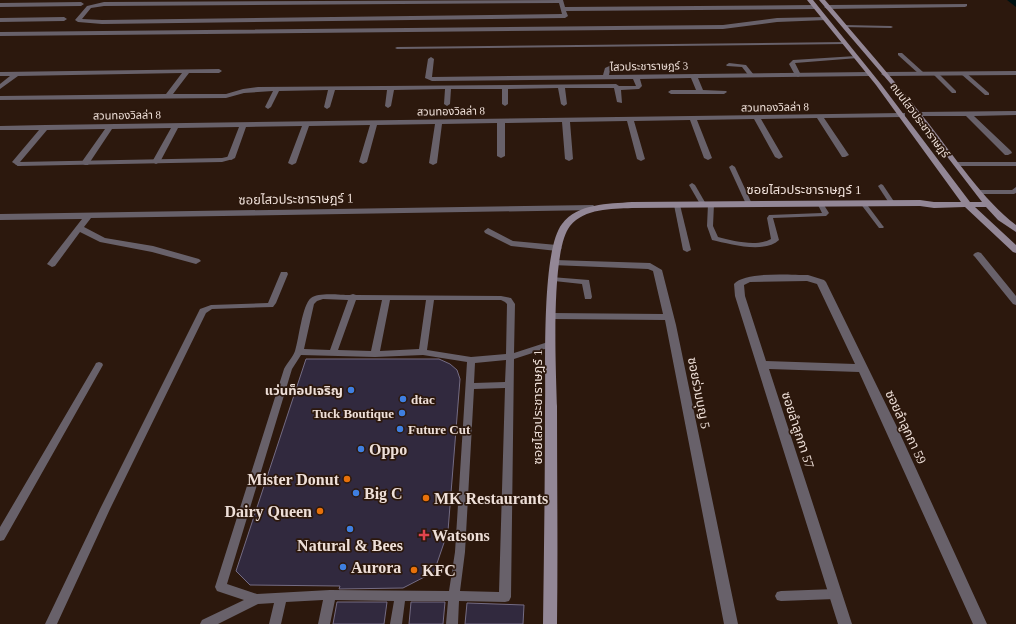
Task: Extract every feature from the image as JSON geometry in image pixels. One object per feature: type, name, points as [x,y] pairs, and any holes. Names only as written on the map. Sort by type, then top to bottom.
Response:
[{"type":"main road","name":"ถนนไสวประชาราษฎร์","points":[[810,0],[902,116],[965,201],[1016,250]]},
{"type":"main road","name":"ถนนไสวประชาราษฎร์","points":[[822,0],[958,164],[984,198],[1001,218],[1016,229]]},
{"type":"main road","points":[[945,175],[966,175]]},
{"type":"main road","name":"ซอยไสวประชาราษฎร์ 1","points":[[550,624],[551,316],[556,248],[564,226],[577,216],[593,208],[707,204],[820,203],[920,203],[934,205],[984,198]]},
{"type":"street","points":[[662,0],[666,8]]},
{"type":"street","points":[[709,0],[714,7]]},
{"type":"street","points":[[758,0],[764,7]]},
{"type":"street","points":[[561,1],[463,2],[337,11],[102,22],[78,20],[89,7],[104,4],[337,11],[463,17],[566,16],[561,1]]},
{"type":"street","points":[[463,2],[463,17]]},
{"type":"street","points":[[0,5],[81,4]]},
{"type":"street","points":[[828,7],[965,5]]},
{"type":"street","points":[[563,9],[614,6],[666,8],[815,7]]},
{"type":"street","points":[[0,20],[64,19]]},
{"type":"street","points":[[0,34],[723,27],[777,20],[825,19]]},
{"type":"street","name":"ไสวประชาราษฎร์ 3","points":[[431,59],[428,79],[869,74]]},
{"type":"street","points":[[606,77],[607,69],[616,65]]},
{"type":"street","points":[[0,74],[219,71]]},
{"type":"street","points":[[168,96],[187,72]]},
{"type":"street","points":[[884,74],[1016,73]]},
{"type":"street","points":[[0,88],[16,74]]},
{"type":"street","points":[[694,76],[700,92]]},
{"type":"street","points":[[0,98],[226,96],[251,89],[277,88],[505,86],[616,86],[617,88],[637,88],[639,86],[636,77]]},
{"type":"street","points":[[505,86],[505,104]]},
{"type":"street","points":[[561,86],[564,104]]},
{"type":"street","points":[[388,106],[391,87]]},
{"type":"street","points":[[446,104],[448,87]]},
{"type":"street","points":[[268,107],[277,88]]},
{"type":"street","points":[[327,106],[332,88]]},
{"type":"street","points":[[617,88],[620,102]]},
{"type":"street","points":[[671,92],[724,92]]},
{"type":"street","points":[[916,114],[1016,113]]},
{"type":"street","points":[[968,114],[1008,153]]},
{"type":"street","name":"สวนทองวิลล่า 8","points":[[0,128],[902,116]]},
{"type":"street","points":[[820,117],[845,155]]},
{"type":"street","points":[[756,118],[779,158]]},
{"type":"street","points":[[693,119],[708,158]]},
{"type":"street","points":[[630,120],[640,159]]},
{"type":"street","points":[[501,121],[501,156]]},
{"type":"street","points":[[566,121],[569,159]]},
{"type":"street","points":[[433,163],[439,122]]},
{"type":"street","points":[[363,162],[374,123]]},
{"type":"street","points":[[292,164],[306,124]]},
{"type":"street","points":[[231,158],[243,125]]},
{"type":"street","points":[[85,163],[110,126]]},
{"type":"street","points":[[156,162],[176,126]]},
{"type":"street","points":[[18,164],[16,162],[44,127]]},
{"type":"street","points":[[958,164],[1016,164]]},
{"type":"street","name":"ซอยไสวประชาราษฎร์ 1","points":[[0,217],[593,208]]},
{"type":"street","points":[[52,264],[88,216]]},
{"type":"street","points":[[79,228],[103,240],[153,249],[196,261]]},
{"type":"street","points":[[488,231],[511,243],[556,248]]},
{"type":"street","points":[[978,255],[1016,302]]},
{"type":"street","name":"ซอยร่วมบุญ 5","points":[[555,263],[650,266],[657,270],[669,317],[731,624]]},
{"type":"street","name":"ซอยลำลูกกา 59","points":[[779,279],[808,278],[820,282],[863,368],[948,550],[980,624]]},
{"type":"street","name":"ซอยลำลูกกา 57","points":[[779,279],[750,279],[743,281],[739,284],[740,296],[845,624]]},
{"type":"street","points":[[551,316],[669,317]]},
{"type":"street","points":[[762,365],[863,368]]},
{"type":"lane","points":[[844,26],[891,26]]},
{"type":"lane","points":[[397,48],[845,43]]},
{"type":"lane","points":[[900,54],[921,73]]},
{"type":"lane","points":[[798,74],[792,64],[793,62],[856,57]]},
{"type":"lane","points":[[729,65],[744,66],[751,75]]},
{"type":"lane","points":[[935,73],[954,92]]},
{"type":"lane","points":[[963,73],[987,94]]},
{"type":"lane","points":[[18,164],[156,162],[222,160],[231,158]]},
{"type":"lane","points":[[732,167],[748,204]]},
{"type":"lane","points":[[692,185],[707,204],[710,226],[715,238],[730,243],[772,244],[775,240],[770,218],[771,216],[824,215],[826,213],[820,203]]},
{"type":"lane","points":[[881,186],[892,203]]},
{"type":"lane","points":[[984,198],[1015,191]]},
{"type":"lane","points":[[863,203],[881,227]]},
{"type":"lane","points":[[677,205],[687,250]]},
{"type":"lane","points":[[51,624],[105,509],[203,311],[212,307],[270,305],[284,274]]},
{"type":"lane","points":[[554,279],[586,282],[588,297]]},
{"type":"lane","points":[[333,353],[353,296]]},
{"type":"lane","points":[[206,624],[257,599],[330,595],[505,598],[511,304],[508,300],[501,298],[353,296],[323,297],[314,299],[310,304],[299,352],[288,369],[221,587],[257,599]]},
{"type":"lane","points":[[375,354],[387,297]]},
{"type":"lane","points":[[423,352],[430,297]]},
{"type":"lane","points":[[299,352],[375,354],[423,352],[471,360],[510,356],[551,344]]},
{"type":"lane","points":[[452,624],[460,552],[471,360]]},
{"type":"lane","points":[[0,538],[99,365]]},
{"type":"lane","points":[[470,386],[509,385]]},
{"type":"lane","points":[[781,596],[835,594]]},
{"type":"lane","points":[[324,624],[330,595]]},
{"type":"lane","points":[[396,624],[400,596]]},
{"type":"lane","points":[[275,624],[281,597]]},
{"type":"building","name":"Big C","points":[[306,359],[439,359],[450,364],[457,370],[460,379],[448,531],[434,572],[403,588],[339,589],[340,586],[250,585],[236,571]]},
{"type":"building","points":[[337,602],[387,602],[384,624],[333,624]]},
{"type":"building","points":[[411,602],[445,602],[443,624],[409,624]]},
{"type":"building","points":[[467,603],[524,605],[523,624],[465,624]]},
{"type":"waterway","points":[[1011,0],[1016,4]]},
{"type":"place","name":"แว่นท็อปเจริญ","points":[[351,390]]},
{"type":"place","name":"dtac","points":[[403,399]]},
{"type":"place","name":"Tuck Boutique","points":[[402,413]]},
{"type":"place","name":"Future Cut","points":[[400,429]]},
{"type":"place","name":"Oppo","points":[[361,449]]},
{"type":"place","name":"Mister Donut","points":[[347,479]]},
{"type":"place","name":"Big C","points":[[356,493]]},
{"type":"place","name":"MK Restaurants","points":[[426,498]]},
{"type":"place","name":"Dairy Queen","points":[[320,511]]},
{"type":"place","name":"Natural & Bees","points":[[350,529]]},
{"type":"place","name":"Watsons","points":[[424,535]]},
{"type":"place","name":"Aurora","points":[[343,567]]},
{"type":"place","name":"KFC","points":[[414,570]]}]
